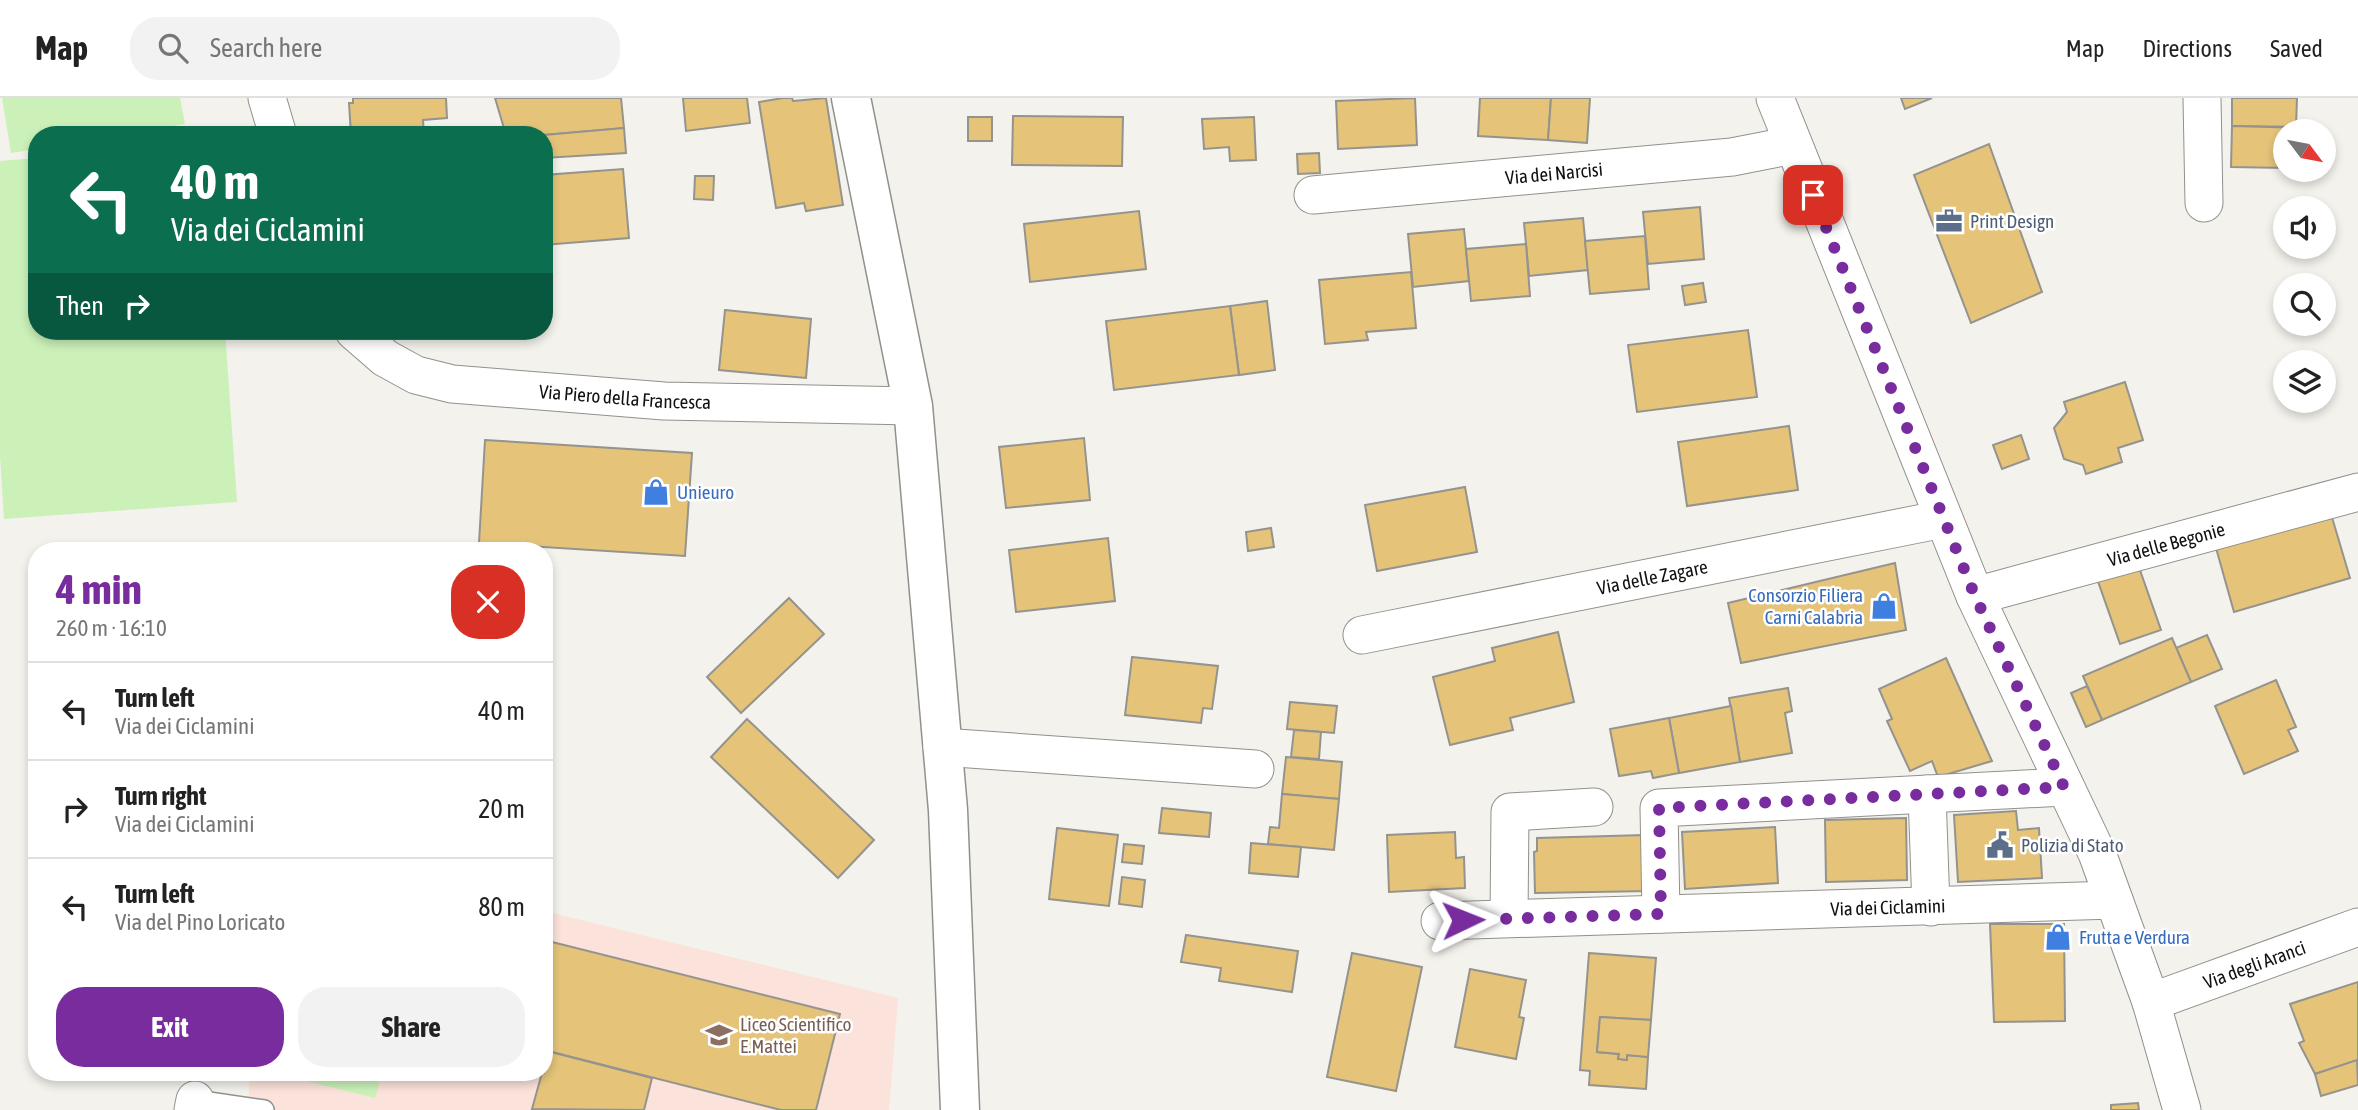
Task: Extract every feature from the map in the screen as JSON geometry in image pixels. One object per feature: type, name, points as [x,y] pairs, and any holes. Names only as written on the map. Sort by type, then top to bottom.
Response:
[{"type":"street","points":[[267,98],[275,126]]},
{"type":"street","points":[[1774,98],[1975,596],[2097,853],[2151,1002],[2182,1110]]},
{"type":"street","points":[[2203,98],[2204,203]]},
{"type":"street","points":[[857,99],[913,406],[947,810],[960,1110]]},
{"type":"street","name":"Via dei Narcisi","points":[[1313,195],[1732,157],[1793,145]]},
{"type":"street","name":"Via Piero della Francesca","points":[[364,340],[385,358],[416,375],[452,384],[664,401],[913,406]]},
{"type":"street","name":"Via delle Begonie","points":[[1975,596],[2358,492]]},
{"type":"street","name":"Via delle Zagare","points":[[1362,635],[1943,519]]},
{"type":"street","points":[[942,747],[1255,769]]},
{"type":"street","points":[[1661,914],[1659,808],[2064,787]]},
{"type":"street","points":[[1927,794],[1931,907]]},
{"type":"street","points":[[1509,918],[1510,812],[1594,807]]},
{"type":"street","name":"Via dei Ciclamini","points":[[1440,921],[2114,900]]},
{"type":"street","name":"Via degli Aranci","points":[[2151,1002],[2358,927]]},
{"type":"lane","points":[[194,1105],[264,1110]]},
{"type":"shaded area","name":"Liceo Scientifico E.Mattei","points":[[553,913],[898,998],[889,1110],[248,1110],[250,1081],[553,1081]]},
{"type":"green space","points":[[2,98],[180,98],[185,124],[28,126],[28,150],[11,153]]},
{"type":"green space","points":[[28,159],[28,340],[226,340],[237,502],[4,519],[0,456],[0,161]]},
{"type":"green space","points":[[306,1081],[380,1081],[375,1098]]},
{"type":"building","points":[[353,98],[446,98],[447,118],[423,120],[423,126],[350,126],[349,103],[353,103]]},
{"type":"building","points":[[495,98],[621,98],[624,128],[553,134],[553,126],[503,126]]},
{"type":"building","points":[[683,98],[747,98],[750,123],[686,131]]},
{"type":"building","points":[[792,98],[793,101],[826,98],[843,205],[806,211],[804,203],[776,208],[759,102]]},
{"type":"building","points":[[1415,98],[1417,145],[1338,149],[1336,101]]},
{"type":"building","points":[[1480,98],[1551,98],[1548,140],[1478,136]]},
{"type":"building","points":[[1551,98],[1590,98],[1587,143],[1548,140]]},
{"type":"building","points":[[1901,98],[1932,98],[1905,109]]},
{"type":"building","points":[[2232,98],[2297,98],[2296,119],[2273,119],[2273,127],[2232,126]]},
{"type":"building","points":[[1013,116],[1123,117],[1122,166],[1012,165]]},
{"type":"building","points":[[968,117],[992,117],[992,141],[968,141]]},
{"type":"building","points":[[1254,117],[1256,160],[1230,161],[1229,147],[1204,149],[1202,119]]},
{"type":"building","points":[[2232,126],[2273,127],[2273,168],[2231,167]]},
{"type":"building","points":[[624,128],[626,153],[553,157],[553,134]]},
{"type":"building","points":[[1989,144],[2042,292],[1971,323],[1914,175]]},
{"type":"building","points":[[1319,153],[1320,173],[1298,174],[1297,154]]},
{"type":"building","points":[[623,169],[629,238],[553,244],[553,174]]},
{"type":"building","points":[[695,176],[714,176],[713,200],[694,199]]},
{"type":"building","points":[[1700,207],[1704,259],[1648,264],[1643,212]]},
{"type":"building","points":[[1139,211],[1146,269],[1030,282],[1024,224]]},
{"type":"building","points":[[1583,218],[1588,270],[1529,276],[1524,223]]},
{"type":"building","points":[[1464,229],[1469,281],[1413,287],[1408,234]]},
{"type":"building","points":[[1645,236],[1649,289],[1590,294],[1585,241]]},
{"type":"building","points":[[1526,244],[1530,296],[1471,301],[1466,249]]},
{"type":"building","points":[[1411,272],[1416,328],[1366,332],[1368,340],[1325,344],[1319,280]]},
{"type":"building","points":[[1703,283],[1706,302],[1685,305],[1682,286]]},
{"type":"building","points":[[1267,301],[1275,370],[1239,375],[1230,306]]},
{"type":"building","points":[[1230,306],[1239,375],[1114,390],[1106,321]]},
{"type":"building","points":[[725,310],[811,319],[806,378],[719,370]]},
{"type":"building","points":[[1748,330],[1757,397],[1637,412],[1628,345]]},
{"type":"building","points":[[2125,382],[2143,440],[2118,448],[2122,462],[2086,474],[2083,465],[2064,459],[2054,428],[2067,412],[2064,402]]},
{"type":"building","points":[[1789,426],[1798,490],[1687,506],[1678,442]]},
{"type":"building","points":[[2021,435],[2029,459],[2002,469],[1993,445]]},
{"type":"building","points":[[1084,438],[1090,500],[1006,508],[999,447]]},
{"type":"building","points":[[485,440],[692,453],[685,556],[553,548],[553,542],[479,542]]},
{"type":"building","points":[[1465,487],[1477,552],[1377,571],[1365,505]]},
{"type":"building","points":[[2331,514],[2350,578],[2234,612],[2216,548]]},
{"type":"building","points":[[1271,528],[1274,547],[1248,551],[1246,532]]},
{"type":"building","points":[[1108,538],[1115,601],[1016,612],[1009,550]]},
{"type":"building","points":[[2135,556],[2161,630],[2120,644],[2094,570]]},
{"type":"building","points":[[1895,563],[1906,630],[1741,663],[1728,603]]},
{"type":"building","points":[[789,598],[824,634],[741,713],[707,677]]},
{"type":"building","points":[[1558,632],[1574,702],[1510,718],[1513,730],[1450,745],[1433,677],[1495,661],[1492,648]]},
{"type":"building","points":[[2207,635],[2222,669],[2191,682],[2176,648]]},
{"type":"building","points":[[2172,638],[2191,682],[2102,720],[2083,676]]},
{"type":"building","points":[[1132,657],[1218,666],[1212,709],[1203,708],[1201,723],[1125,715]]},
{"type":"building","points":[[1946,658],[1992,761],[1938,777],[1932,761],[1910,771],[1887,721],[1892,719],[1879,689]]},
{"type":"building","points":[[2276,680],[2296,727],[2288,730],[2298,751],[2244,774],[2215,706]]},
{"type":"building","points":[[2087,686],[2102,720],[2086,727],[2071,693]]},
{"type":"building","points":[[1788,688],[1792,711],[1785,713],[1792,753],[1740,762],[1729,698]]},
{"type":"building","points":[[1290,702],[1337,706],[1334,733],[1287,729]]},
{"type":"building","points":[[1731,706],[1740,762],[1679,773],[1669,718]]},
{"type":"building","points":[[1669,718],[1679,773],[1653,778],[1651,771],[1619,776],[1610,729]]},
{"type":"building","points":[[747,719],[874,840],[838,878],[711,757]]},
{"type":"building","points":[[1294,730],[1321,732],[1319,759],[1291,757]]},
{"type":"building","points":[[1286,757],[1342,762],[1339,799],[1282,794]]},
{"type":"building","points":[[1282,794],[1339,799],[1334,850],[1268,844],[1270,827],[1279,828]]},
{"type":"building","points":[[1162,808],[1211,813],[1209,837],[1159,833]]},
{"type":"building","points":[[2016,811],[2018,830],[2039,828],[2042,878],[1958,882],[1954,815]]},
{"type":"building","points":[[1906,818],[1907,880],[1826,882],[1825,820]]},
{"type":"building","points":[[1775,827],[1778,883],[1685,889],[1682,832]]},
{"type":"building","points":[[1057,828],[1118,835],[1109,906],[1049,899]]},
{"type":"building","points":[[1455,832],[1456,858],[1464,857],[1465,888],[1389,892],[1387,835]]},
{"type":"building","points":[[1645,835],[1650,891],[1535,893],[1534,852],[1537,851],[1537,838]]},
{"type":"building","points":[[1251,843],[1301,847],[1298,877],[1249,873]]},
{"type":"building","points":[[1124,844],[1144,846],[1142,864],[1122,862]]},
{"type":"building","points":[[1122,877],[1145,880],[1142,907],[1119,904]]},
{"type":"building","points":[[1990,924],[2064,924],[2065,1021],[1994,1022]]},
{"type":"building","points":[[1186,935],[1298,951],[1292,992],[1219,981],[1221,968],[1181,962]]},
{"type":"building","points":[[553,942],[840,1014],[816,1110],[781,1110],[553,1052]]},
{"type":"building","points":[[1352,953],[1422,967],[1396,1091],[1327,1077]]},
{"type":"building","points":[[1589,953],[1656,958],[1651,1020],[1600,1017],[1597,1052],[1619,1054],[1618,1059],[1627,1060],[1627,1055],[1648,1057],[1646,1089],[1589,1085],[1590,1071],[1580,1070]]},
{"type":"building","points":[[1470,969],[1526,980],[1519,1017],[1524,1018],[1516,1059],[1455,1047]]},
{"type":"building","points":[[2358,982],[2358,1060],[2315,1074],[2299,1043],[2304,1041],[2290,1004]]},
{"type":"building","points":[[1600,1017],[1651,1020],[1648,1057],[1627,1055],[1627,1060],[1618,1059],[1619,1054],[1597,1052]]},
{"type":"building","points":[[553,1053],[652,1078],[644,1110],[532,1109],[540,1081],[553,1081]]},
{"type":"building","points":[[2357,1060],[2358,1085],[2321,1096],[2315,1074]]},
{"type":"building","points":[[2138,1103],[2139,1110],[2111,1110],[2111,1105]]},
{"type":"place","name":"Print Design","points":[[1949,221]]},
{"type":"place","name":"Unieuro","points":[[656,492]]},
{"type":"place","name":"Consorzio Filiera Carni Calabria","points":[[1884,606]]},
{"type":"place","name":"Polizia di Stato","points":[[2000,845]]},
{"type":"place","name":"Frutta e Verdura","points":[[2058,937]]},
{"type":"place","name":"Liceo Scientifico E.Mattei","points":[[719,1035]]},
{"type":"route","points":[[1463,920],[1661,914],[1659,808],[2064,787],[1975,596],[1933,497],[1813,195]]}]
